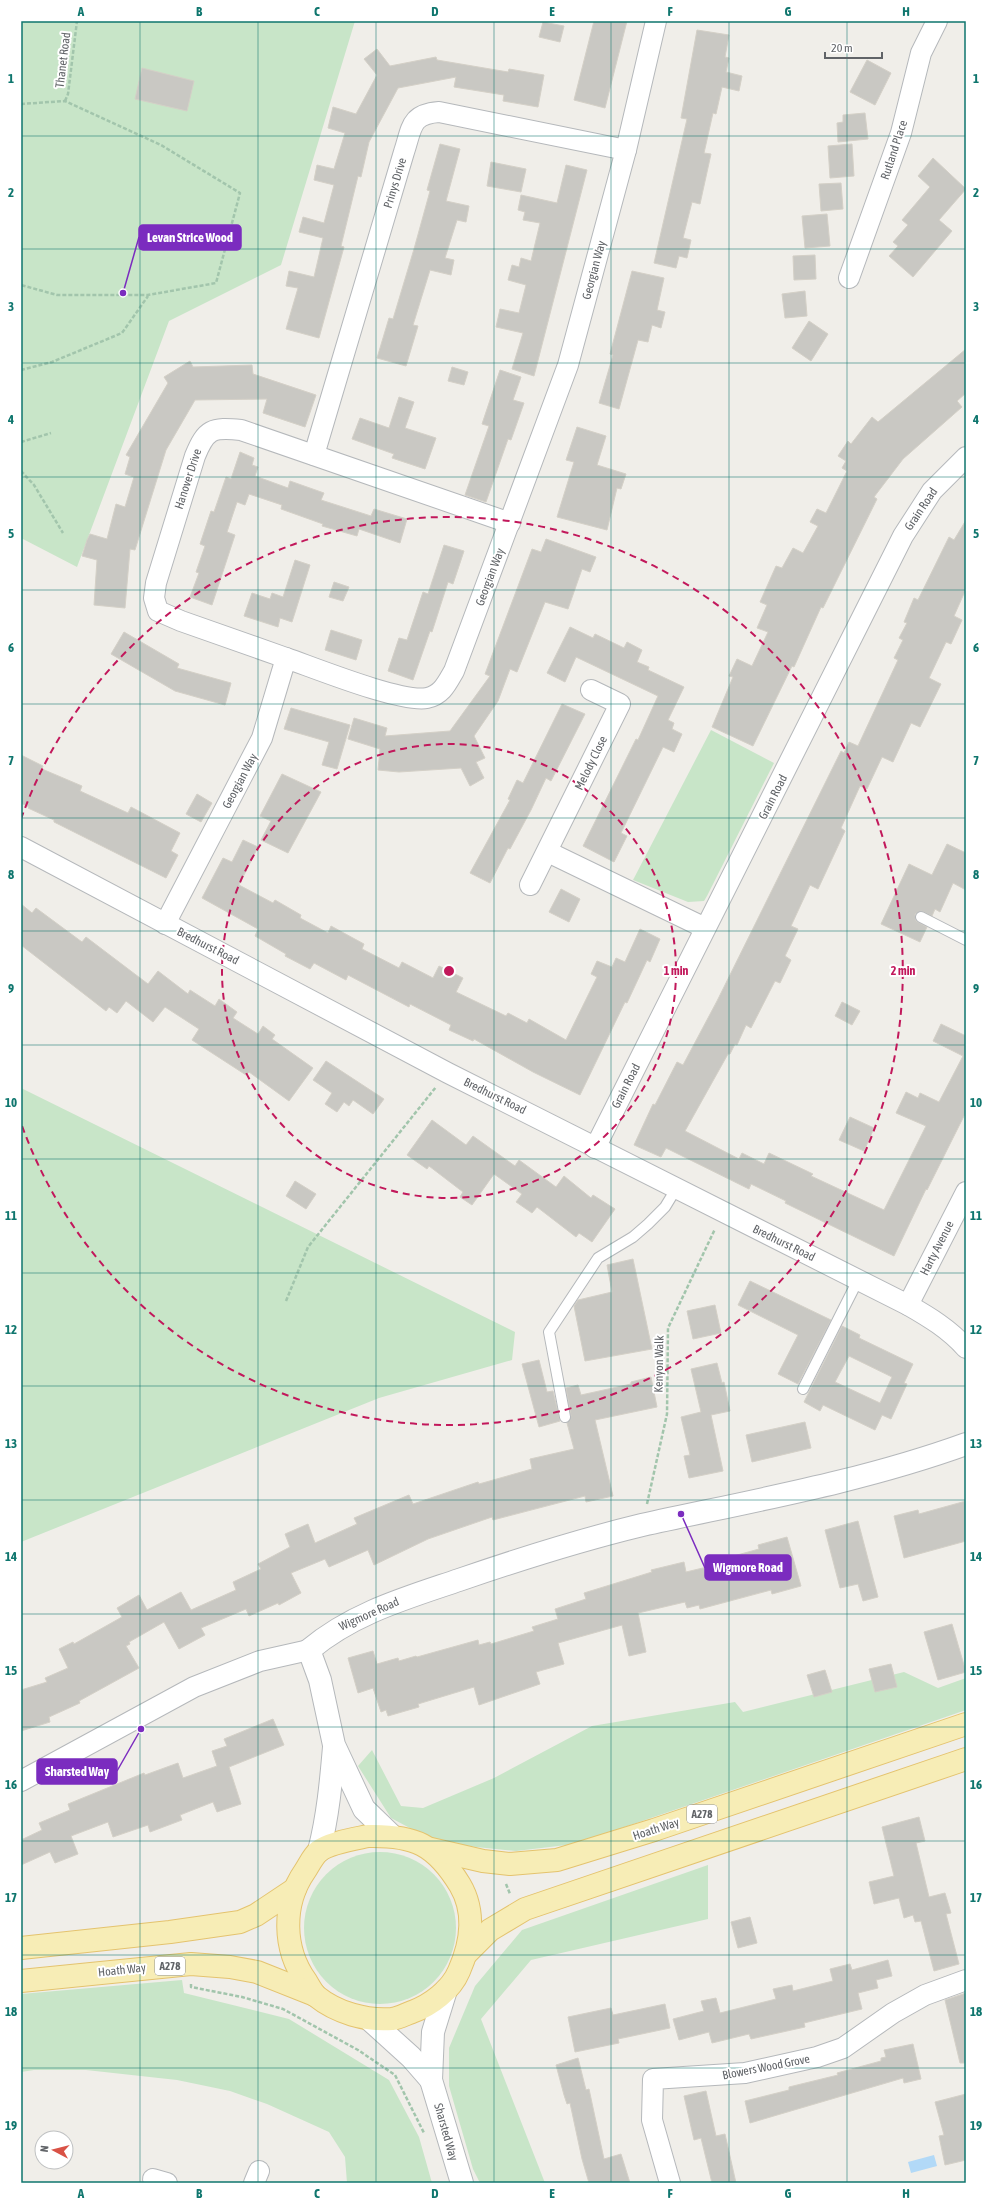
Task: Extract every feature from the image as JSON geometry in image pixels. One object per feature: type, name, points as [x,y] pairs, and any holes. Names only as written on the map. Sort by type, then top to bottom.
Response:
[{"type":"main road","name":"Hoath Way","points":[[431,1849],[498,1863],[534,1863],[581,1854],[966,1724]]},
{"type":"main road","points":[[466,1954],[490,1930],[517,1913],[966,1759]]},
{"type":"main road","points":[[368,1836],[392,1836],[409,1839],[431,1849],[450,1870],[463,1891],[469,1913],[470,1933],[466,1954],[456,1978],[446,1990],[419,2009],[394,2019],[369,2019],[333,2007],[315,1995],[297,1969],[288,1938],[289,1910],[294,1889],[319,1851],[343,1842],[368,1836]]},
{"type":"main road","points":[[21,1948],[170,1932],[240,1922],[256,1915],[294,1889]]},
{"type":"main road","name":"Hoath Way","points":[[21,1981],[191,1964],[230,1967],[257,1972],[315,1995]]},
{"type":"street","name":"Georgian Way","points":[[165,924],[262,738],[286,658],[400,696],[426,698],[442,691],[454,672],[568,365],[626,150],[656,21]]},
{"type":"street","name":"Rutland Place","points":[[849,278],[901,133],[921,53],[936,21]]},
{"type":"street","name":"Prinys Drive","points":[[314,455],[404,152],[416,120],[422,114],[440,112],[626,150]]},
{"type":"street","name":"Hanover Drive","points":[[286,658],[175,619],[158,611],[154,598],[156,583],[195,456],[202,438],[214,430],[226,428],[241,430],[510,523]]},
{"type":"street","name":"Grain Road","points":[[595,1148],[903,536],[932,491],[966,457]]},
{"type":"street","name":"Melody Close","points":[[530,885],[548,852],[620,704],[592,690]]},
{"type":"street","name":"Bredhurst Road","points":[[21,847],[448,1073],[509,1102],[595,1148],[908,1305],[930,1317],[956,1337],[966,1348]]},
{"type":"street","points":[[548,852],[705,928]]},
{"type":"street","name":"Harty Avenue","points":[[908,1305],[966,1192]]},
{"type":"street","name":"Wigmore Road","points":[[21,1781],[194,1687],[260,1661],[309,1650],[341,1626],[394,1602],[517,1560],[642,1526],[870,1474],[928,1458],[966,1444]]},
{"type":"street","points":[[309,1650],[320,1680],[334,1746],[364,1809],[392,1836]]},
{"type":"street","points":[[319,1851],[330,1795],[334,1746]]},
{"type":"street","name":"Blowers Wood Grove","points":[[670,2183],[652,2120],[653,2079],[745,2073],[817,2057],[843,2048],[894,2013],[925,1995],[966,1980]]},
{"type":"street","name":"Sharsted Way","points":[[446,1990],[433,2032],[431,2080],[462,2183]]},
{"type":"street","name":"Sharsted Way","points":[[369,2019],[411,2057],[431,2080]]},
{"type":"lane","points":[[921,917],[966,940]]},
{"type":"lane","points":[[564,1418],[549,1332],[598,1258],[633,1237],[648,1224],[665,1207],[676,1189]]},
{"type":"lane","points":[[803,1390],[858,1280]]},
{"type":"path","name":"Thanet Road","points":[[65,101],[68,94],[77,21]]},
{"type":"path","points":[[21,104],[65,101],[161,145],[240,193],[216,282],[148,295],[57,295],[21,285]]},
{"type":"path","points":[[21,370],[52,362],[122,333],[148,295]]},
{"type":"path","points":[[21,442],[50,433]]},
{"type":"path","points":[[21,471],[34,485],[63,533]]},
{"type":"path","points":[[286,1301],[308,1247],[448,1073]]},
{"type":"path","name":"Kenyon Walk","points":[[642,1526],[667,1414],[668,1328],[722,1212]]},
{"type":"path","points":[[498,1863],[517,1913]]},
{"type":"path","points":[[191,1987],[242,1997],[283,2009],[358,2050],[395,2076],[425,2135]]},
{"type":"green space","points":[[21,21],[355,21],[281,265],[169,321],[77,567],[21,538]]},
{"type":"green space","points":[[711,730],[774,763],[704,901],[688,902],[633,880]]},
{"type":"green space","points":[[21,1088],[515,1332],[512,1360],[379,1398],[21,1542]]},
{"type":"green space","points":[[904,1672],[938,1688],[966,1678],[966,1710],[575,1844],[516,1851],[438,1843],[391,1818],[358,1766],[372,1750],[401,1806],[423,1808],[494,1778],[592,1726],[735,1702],[743,1712]]},
{"type":"green space","points":[[387,1852],[409,1857],[434,1874],[451,1899],[455,1913],[455,1943],[451,1957],[434,1982],[409,1999],[395,2003],[373,2004],[351,1999],[332,1987],[321,1976],[309,1957],[305,1943],[304,1921],[309,1899],[321,1880],[332,1869],[351,1857],[365,1853]]},
{"type":"green space","points":[[708,1865],[708,1919],[531,1960],[481,2019],[545,2183],[480,2183],[473,2169],[449,2086],[449,2048],[475,1986],[522,1930]]},
{"type":"green space","points":[[182,1980],[184,1993],[289,2019],[389,2080],[419,2137],[432,2183],[347,2183],[345,2157],[329,2132],[267,2104],[230,2091],[177,2080],[86,2070],[34,2070],[21,2072],[21,1994]]},
{"type":"water","points":[[934,2155],[937,2166],[911,2173],[908,2162]]},
{"type":"building","points":[[594,21],[627,21],[605,108],[574,100]]},
{"type":"building","points":[[543,22],[564,26],[560,42],[539,37]]},
{"type":"building","points":[[697,30],[729,35],[725,57],[729,58],[726,72],[742,76],[739,91],[722,87],[716,114],[713,113],[704,153],[711,154],[700,204],[692,202],[683,238],[691,240],[687,258],[679,256],[676,268],[654,263],[687,119],[681,118]]},
{"type":"building","points":[[377,49],[390,66],[436,57],[437,60],[508,72],[509,69],[544,75],[538,107],[503,101],[504,95],[454,87],[456,77],[398,88],[369,142],[361,177],[358,176],[341,246],[344,247],[319,338],[286,329],[298,288],[286,286],[289,271],[314,277],[323,238],[299,232],[303,217],[324,223],[334,185],[314,180],[317,165],[334,169],[345,133],[328,128],[333,107],[356,114],[377,75],[364,59]]},
{"type":"building","points":[[867,60],[891,73],[875,105],[850,92]]},
{"type":"building","points":[[142,68],[194,81],[187,111],[135,99]]},
{"type":"building","points":[[865,113],[868,139],[838,142],[837,123],[843,122],[843,115]]},
{"type":"building","points":[[440,144],[460,149],[446,201],[469,206],[466,222],[457,220],[445,258],[454,260],[451,275],[430,270],[413,325],[418,326],[406,366],[377,358],[389,318],[393,319],[414,249],[430,191],[427,190]]},
{"type":"building","points":[[852,144],[854,176],[830,178],[828,146]]},
{"type":"building","points":[[933,158],[966,189],[939,220],[952,231],[913,277],[889,256],[898,246],[893,242],[908,225],[902,220],[930,187],[918,176]]},
{"type":"building","points":[[491,162],[526,169],[521,192],[487,186]]},
{"type":"building","points":[[566,165],[587,170],[534,376],[512,369],[523,333],[496,327],[500,309],[519,313],[526,285],[508,280],[512,265],[519,267],[521,258],[531,261],[540,223],[523,220],[525,212],[518,210],[521,195],[557,203]]},
{"type":"building","points":[[841,183],[843,209],[821,211],[819,184]]},
{"type":"building","points":[[827,214],[830,246],[805,248],[802,216]]},
{"type":"building","points":[[815,255],[816,279],[794,280],[793,256]]},
{"type":"building","points":[[632,271],[664,278],[657,310],[665,312],[661,328],[652,325],[648,342],[638,340],[619,409],[599,403],[613,355],[610,354]]},
{"type":"building","points":[[805,291],[807,316],[785,318],[782,294]]},
{"type":"building","points":[[809,321],[828,334],[811,361],[792,348]]},
{"type":"building","points":[[966,349],[966,393],[957,401],[962,407],[903,459],[874,497],[877,499],[823,608],[821,607],[794,667],[792,666],[753,746],[712,727],[733,677],[729,676],[737,659],[752,666],[768,632],[757,628],[767,605],[760,602],[776,566],[782,568],[793,548],[803,553],[818,526],[810,522],[817,509],[826,513],[847,471],[842,468],[846,461],[838,456],[848,441],[851,444],[872,417],[878,422]]},
{"type":"building","points":[[190,361],[193,367],[252,365],[253,374],[316,395],[305,427],[263,413],[267,399],[195,400],[166,450],[135,550],[130,549],[125,608],[94,605],[97,560],[82,556],[87,540],[90,534],[107,539],[116,504],[125,507],[134,477],[125,474],[130,457],[126,455],[168,383],[164,377]]},
{"type":"building","points":[[452,367],[468,372],[464,385],[448,381]]},
{"type":"building","points":[[500,370],[521,377],[513,400],[524,403],[511,440],[508,439],[486,502],[465,495],[489,426],[482,424]]},
{"type":"building","points":[[399,397],[414,402],[405,428],[436,438],[425,469],[392,458],[394,454],[352,439],[360,418],[389,428]]},
{"type":"building","points":[[577,427],[606,436],[597,465],[626,474],[621,489],[617,488],[607,530],[557,517],[574,462],[566,460]]},
{"type":"building","points":[[240,452],[254,458],[252,465],[258,467],[255,476],[288,488],[290,481],[324,493],[321,500],[371,516],[374,509],[407,519],[400,543],[359,529],[357,536],[322,526],[323,524],[281,509],[282,505],[249,494],[245,505],[237,502],[227,532],[235,535],[212,605],[190,597],[199,573],[196,572],[205,546],[200,544],[211,511],[214,512],[226,477],[231,479]]},
{"type":"building","points":[[966,520],[966,589],[954,616],[962,620],[951,644],[946,642],[929,678],[941,684],[920,727],[911,723],[893,762],[882,757],[867,789],[860,786],[841,828],[845,831],[818,889],[810,885],[791,926],[798,929],[785,956],[791,960],[780,983],[775,981],[751,1028],[746,1025],[737,1045],[735,1044],[730,1054],[728,1054],[685,1131],[739,1159],[742,1153],[764,1164],[769,1153],[813,1174],[811,1176],[884,1210],[926,1126],[896,1113],[906,1092],[918,1098],[920,1093],[939,1102],[963,1056],[933,1041],[941,1024],[966,1036],[966,1112],[927,1190],[926,1189],[894,1256],[785,1203],[786,1201],[751,1184],[749,1189],[666,1148],[661,1157],[634,1145],[653,1104],[655,1105],[677,1062],[683,1065],[717,1001],[841,751],[844,753],[849,742],[858,746],[898,660],[894,658],[903,640],[899,638],[907,623],[904,622],[914,598],[918,600],[949,537],[954,540]]},
{"type":"building","points":[[546,539],[596,557],[590,572],[582,569],[568,609],[545,602],[517,672],[510,669],[498,701],[474,736],[485,758],[476,762],[484,778],[470,786],[461,768],[399,772],[378,770],[380,749],[348,739],[354,718],[387,728],[385,736],[450,731],[490,676],[485,674],[532,549],[541,552]]},
{"type":"building","points":[[444,545],[464,551],[453,584],[448,582],[432,632],[430,631],[413,680],[388,671],[399,638],[407,640],[423,592],[428,594]]},
{"type":"building","points":[[295,560],[310,565],[292,622],[280,618],[278,627],[244,616],[252,593],[270,599],[272,593],[283,597]]},
{"type":"building","points":[[334,582],[349,587],[343,601],[329,597]]},
{"type":"building","points":[[570,627],[593,638],[595,634],[624,648],[627,642],[642,650],[637,662],[649,667],[648,670],[684,687],[668,720],[674,723],[672,729],[682,734],[674,752],[663,747],[621,833],[627,836],[614,862],[583,846],[636,739],[638,740],[658,696],[576,657],[565,682],[547,673]]},
{"type":"building","points":[[331,630],[362,640],[356,660],[325,650]]},
{"type":"building","points":[[124,632],[179,664],[177,668],[231,683],[225,705],[175,691],[111,654]]},
{"type":"building","points":[[562,704],[585,714],[551,781],[546,778],[531,810],[510,849],[508,848],[490,883],[470,873],[510,800],[508,799],[517,780],[523,783]]},
{"type":"building","points":[[291,708],[350,725],[337,769],[322,765],[329,742],[284,729]]},
{"type":"building","points":[[21,755],[43,766],[42,769],[82,786],[80,791],[128,813],[131,807],[180,833],[171,851],[178,855],[166,878],[54,822],[54,820],[28,808],[29,807],[21,803]]},
{"type":"building","points":[[282,774],[321,792],[288,853],[261,840],[271,821],[260,816]]},
{"type":"building","points":[[197,794],[212,803],[201,822],[186,814]]},
{"type":"building","points":[[243,840],[258,847],[239,885],[273,903],[275,900],[301,915],[300,918],[328,933],[331,926],[364,944],[362,949],[399,968],[402,962],[433,978],[439,966],[463,978],[456,992],[506,1016],[508,1013],[527,1023],[529,1019],[566,1040],[597,977],[591,974],[597,961],[612,967],[616,958],[625,962],[640,929],[660,939],[650,962],[647,960],[627,1003],[625,1002],[580,1095],[533,1072],[474,1039],[473,1041],[449,1030],[451,1025],[410,1004],[409,1007],[348,975],[346,980],[314,963],[310,969],[285,956],[286,954],[255,936],[258,929],[202,898],[223,858],[232,862]]},
{"type":"building","points":[[947,844],[966,853],[966,890],[953,883],[940,912],[935,909],[932,916],[921,911],[915,914],[916,921],[927,927],[920,942],[881,924],[909,864],[932,875]]},
{"type":"building","points":[[561,889],[580,899],[569,922],[549,912]]},
{"type":"building","points":[[21,904],[32,913],[36,908],[82,942],[86,937],[148,984],[158,971],[188,994],[190,990],[215,1006],[219,999],[237,1012],[233,1018],[258,1034],[263,1026],[275,1035],[272,1039],[313,1068],[289,1101],[249,1072],[246,1075],[192,1040],[199,1029],[165,1007],[153,1022],[126,1001],[117,1013],[109,1007],[106,1011],[21,945]]},
{"type":"building","points":[[842,1002],[860,1011],[852,1025],[835,1016]]},
{"type":"building","points":[[326,1061],[384,1099],[373,1114],[353,1100],[349,1106],[344,1102],[337,1112],[325,1104],[332,1093],[313,1080]]},
{"type":"building","points":[[850,1117],[874,1128],[864,1151],[839,1140]]},
{"type":"building","points":[[432,1120],[466,1145],[473,1136],[515,1166],[519,1160],[556,1187],[564,1176],[591,1198],[593,1195],[615,1209],[592,1242],[579,1233],[576,1237],[537,1207],[532,1213],[516,1202],[522,1194],[494,1174],[472,1205],[460,1197],[463,1192],[429,1166],[427,1169],[407,1155]]},
{"type":"building","points":[[295,1181],[316,1194],[306,1209],[286,1196]]},
{"type":"building","points":[[633,1259],[652,1349],[585,1361],[574,1306],[578,1300],[612,1292],[607,1265]]},
{"type":"building","points":[[750,1281],[831,1320],[798,1384],[778,1374],[798,1335],[738,1305]]},
{"type":"building","points":[[715,1305],[721,1333],[693,1339],[687,1311]]},
{"type":"building","points":[[842,1326],[860,1335],[859,1338],[913,1364],[904,1383],[907,1384],[891,1419],[882,1415],[875,1430],[823,1405],[820,1411],[804,1402]],"holes":[[[849,1356],[892,1377],[880,1403],[835,1382]]]},
{"type":"building","points":[[539,1360],[547,1392],[553,1391],[560,1421],[539,1427],[522,1364]]},
{"type":"building","points":[[717,1363],[722,1383],[724,1382],[730,1411],[711,1415],[723,1471],[689,1478],[684,1456],[690,1455],[681,1417],[701,1412],[691,1369]]},
{"type":"building","points":[[651,1377],[657,1407],[595,1420],[613,1496],[586,1502],[585,1496],[493,1520],[492,1517],[428,1539],[374,1565],[368,1550],[329,1567],[325,1559],[291,1573],[301,1593],[279,1605],[278,1603],[249,1616],[246,1609],[201,1628],[205,1635],[179,1649],[164,1622],[129,1642],[130,1644],[126,1646],[139,1668],[79,1701],[80,1703],[49,1717],[50,1722],[21,1731],[21,1690],[47,1682],[45,1678],[68,1668],[59,1649],[73,1642],[74,1644],[122,1617],[117,1608],[139,1595],[147,1610],[181,1592],[191,1610],[236,1590],[233,1582],[261,1569],[258,1564],[290,1547],[285,1534],[308,1524],[315,1543],[357,1524],[354,1518],[409,1495],[413,1504],[478,1482],[479,1484],[532,1469],[530,1459],[574,1449],[567,1423],[571,1416],[566,1388],[578,1385],[581,1395],[631,1384],[631,1382]]},
{"type":"building","points":[[805,1422],[811,1448],[752,1462],[746,1435]]},
{"type":"building","points":[[966,1501],[966,1541],[904,1558],[894,1516],[918,1510],[919,1514]]},
{"type":"building","points":[[858,1521],[878,1597],[863,1601],[858,1584],[840,1588],[825,1530]]},
{"type":"building","points":[[787,1537],[801,1586],[772,1594],[771,1590],[700,1609],[699,1605],[687,1608],[685,1602],[638,1613],[646,1652],[629,1656],[622,1625],[558,1643],[564,1664],[536,1672],[540,1684],[479,1705],[474,1687],[418,1704],[419,1707],[388,1716],[386,1710],[381,1712],[373,1688],[358,1693],[348,1658],[373,1651],[377,1664],[398,1658],[399,1661],[417,1657],[478,1640],[479,1645],[490,1642],[491,1644],[534,1631],[532,1627],[558,1619],[555,1609],[586,1599],[584,1593],[652,1572],[651,1570],[684,1562],[686,1572],[732,1561],[730,1557],[759,1549],[758,1545]]},
{"type":"building","points":[[952,1624],[966,1672],[938,1680],[924,1632]]},
{"type":"building","points":[[891,1664],[897,1687],[875,1692],[869,1669]]},
{"type":"building","points":[[825,1670],[832,1692],[814,1697],[807,1675]]},
{"type":"building","points":[[273,1719],[284,1745],[229,1767],[241,1804],[217,1812],[213,1802],[180,1815],[182,1820],[150,1832],[148,1825],[113,1837],[108,1822],[71,1836],[78,1854],[55,1863],[50,1852],[21,1865],[21,1840],[42,1830],[39,1823],[70,1810],[68,1804],[144,1773],[145,1775],[178,1763],[183,1778],[217,1766],[212,1751],[227,1746],[224,1739]]},
{"type":"building","points":[[919,1817],[925,1841],[916,1843],[929,1897],[945,1893],[951,1913],[946,1914],[959,1964],[934,1971],[921,1921],[915,1922],[913,1915],[904,1918],[899,1898],[874,1904],[869,1882],[894,1876],[882,1827]]},
{"type":"building","points":[[750,1917],[757,1943],[738,1948],[731,1922]]},
{"type":"building","points":[[888,1960],[892,1976],[876,1980],[878,1988],[858,1993],[862,2009],[804,2023],[805,2027],[751,2039],[749,2034],[712,2043],[709,2032],[679,2040],[673,2019],[704,2011],[701,2001],[716,1998],[720,2013],[776,1999],[773,1989],[792,1985],[793,1991],[833,1981],[830,1969],[850,1964],[852,1970]]},
{"type":"building","points":[[966,1993],[966,2063],[960,2063],[945,2000]]},
{"type":"building","points":[[665,2004],[670,2028],[618,2039],[619,2043],[575,2052],[568,2017],[611,2008],[613,2015]]},
{"type":"building","points":[[913,2044],[921,2079],[904,2083],[903,2078],[750,2123],[745,2101],[789,2090],[789,2087],[838,2075],[837,2073],[881,2061],[881,2058],[886,2057],[884,2050]]},
{"type":"building","points":[[578,2058],[586,2090],[589,2089],[604,2159],[621,2154],[630,2183],[589,2183],[582,2159],[570,2103],[567,2104],[556,2065]]},
{"type":"building","points":[[706,2091],[716,2136],[725,2134],[736,2183],[712,2183],[701,2138],[694,2140],[684,2096]]},
{"type":"building","points":[[966,2094],[966,2160],[945,2165],[939,2136],[944,2135],[935,2102]]},
{"type":"place","name":"Levan Strice Wood","points":[[123,293]]},
{"type":"place","name":"Wigmore Road","points":[[681,1514]]},
{"type":"place","name":"Sharsted Way","points":[[141,1729]]}]
